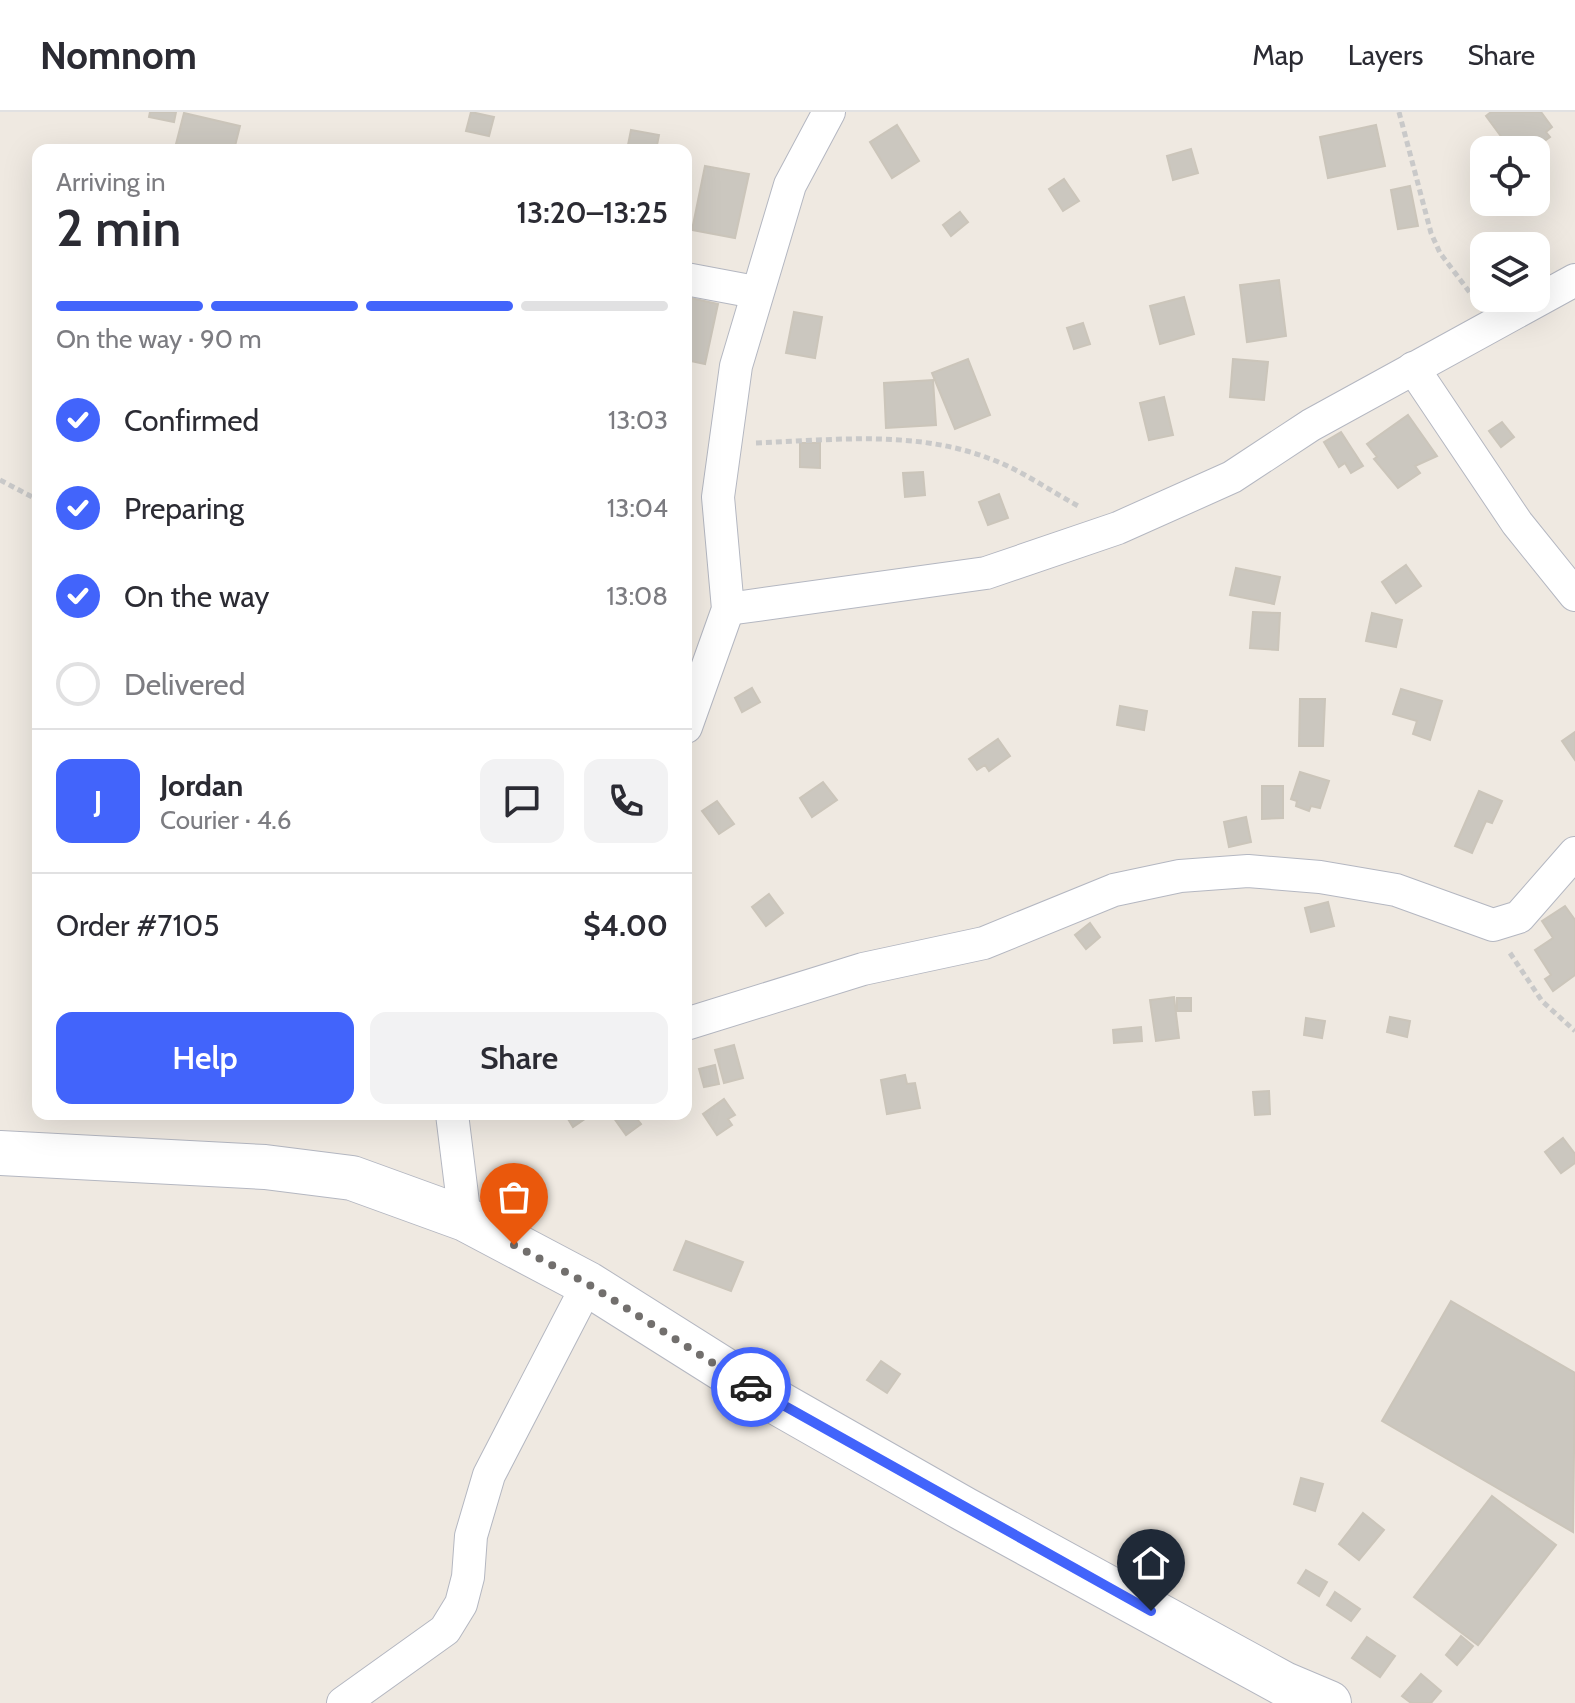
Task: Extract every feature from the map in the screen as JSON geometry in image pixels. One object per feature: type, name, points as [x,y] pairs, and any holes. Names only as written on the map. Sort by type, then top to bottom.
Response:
[{"type":"street","points":[[692,710],[728,609],[718,497],[736,366],[755,292],[790,185],[829,112]]},
{"type":"street","points":[[692,280],[755,292]]},
{"type":"street","points":[[728,609],[986,573],[1118,528],[1232,477],[1311,425],[1575,280]]},
{"type":"street","points":[[1413,368],[1517,523],[1575,595]]},
{"type":"street","points":[[692,1022],[863,969],[984,943],[1114,890],[1180,876],[1248,871],[1320,877],[1396,890],[1493,925],[1519,917],[1575,853]]},
{"type":"street","points":[[453,1120],[465,1219]]},
{"type":"street","points":[[0,1153],[265,1167],[352,1178],[465,1219],[588,1284],[764,1395],[964,1509],[1284,1684],[1329,1703]]},
{"type":"street","points":[[343,1703],[445,1630],[461,1604],[468,1577],[471,1536],[489,1475],[588,1284]]},
{"type":"path","points":[[1399,112],[1431,233],[1440,253],[1495,323]]},
{"type":"path","points":[[723,445],[869,439],[949,447],[989,458],[1118,528]]},
{"type":"path","points":[[0,480],[32,497]]},
{"type":"path","points":[[1493,925],[1542,1001],[1575,1031]]},
{"type":"building","points":[[150,112],[176,112],[174,122],[149,117]]},
{"type":"building","points":[[471,112],[494,117],[489,136],[466,131]]},
{"type":"building","points":[[1491,112],[1541,112],[1552,127],[1546,132],[1549,136],[1501,136],[1486,116]]},
{"type":"building","points":[[184,113],[240,126],[236,144],[176,144]]},
{"type":"building","points":[[897,125],[919,161],[892,178],[870,142]]},
{"type":"building","points":[[1376,125],[1385,166],[1328,178],[1320,137]]},
{"type":"building","points":[[631,130],[659,135],[657,144],[628,144]]},
{"type":"building","points":[[1191,149],[1198,173],[1173,180],[1167,156]]},
{"type":"building","points":[[705,166],[749,174],[735,238],[692,230]]},
{"type":"building","points":[[1064,179],[1079,201],[1063,211],[1049,189]]},
{"type":"building","points":[[1410,186],[1418,226],[1398,229],[1391,190]]},
{"type":"building","points":[[960,212],[968,222],[951,236],[943,225]]},
{"type":"building","points":[[1279,280],[1286,336],[1247,342],[1240,285]]},
{"type":"building","points":[[1184,297],[1194,334],[1160,344],[1150,306]]},
{"type":"building","points":[[692,298],[718,304],[705,364],[692,361]]},
{"type":"building","points":[[794,312],[822,317],[815,358],[786,353]]},
{"type":"building","points":[[1083,323],[1090,344],[1074,349],[1067,328]]},
{"type":"building","points":[[968,359],[990,415],[955,429],[932,373]]},
{"type":"building","points":[[1233,359],[1268,362],[1264,400],[1230,397]]},
{"type":"building","points":[[933,380],[936,425],[886,428],[884,383]]},
{"type":"building","points":[[1164,397],[1173,435],[1149,440],[1140,403]]},
{"type":"building","points":[[1408,415],[1437,456],[1415,466],[1420,473],[1398,488],[1374,459],[1377,457],[1367,444]]},
{"type":"building","points":[[1502,422],[1514,437],[1501,447],[1489,431]]},
{"type":"building","points":[[1341,432],[1363,466],[1351,473],[1345,463],[1339,467],[1324,442]]},
{"type":"building","points":[[800,443],[820,443],[820,468],[800,467]]},
{"type":"building","points":[[923,472],[925,495],[905,497],[903,473]]},
{"type":"building","points":[[999,494],[1008,518],[988,525],[979,502]]},
{"type":"building","points":[[1406,565],[1421,586],[1396,603],[1382,582]]},
{"type":"building","points":[[1236,568],[1280,577],[1274,604],[1230,595]]},
{"type":"building","points":[[1253,612],[1280,613],[1278,650],[1250,648]]},
{"type":"building","points":[[1372,613],[1402,620],[1396,647],[1366,641]]},
{"type":"building","points":[[752,688],[760,702],[742,712],[735,698]]},
{"type":"building","points":[[1401,689],[1442,701],[1430,740],[1413,734],[1417,721],[1393,714]]},
{"type":"building","points":[[1300,699],[1325,699],[1323,746],[1299,746]]},
{"type":"building","points":[[1120,706],[1147,711],[1144,730],[1117,725]]},
{"type":"building","points":[[1575,732],[1575,760],[1562,741]]},
{"type":"building","points":[[998,739],[1010,756],[989,771],[985,765],[977,770],[969,759]]},
{"type":"building","points":[[1300,772],[1329,781],[1320,808],[1311,806],[1309,811],[1296,806],[1297,801],[1291,799]]},
{"type":"building","points":[[823,782],[837,800],[812,817],[800,798]]},
{"type":"building","points":[[1262,786],[1283,786],[1283,818],[1262,819]]},
{"type":"building","points":[[1479,791],[1502,801],[1492,823],[1486,821],[1472,853],[1455,846]]},
{"type":"building","points":[[717,801],[734,824],[719,834],[702,811]]},
{"type":"building","points":[[1246,817],[1251,842],[1229,847],[1224,822]]},
{"type":"building","points":[[769,894],[783,913],[766,926],[752,907]]},
{"type":"building","points":[[1328,902],[1334,926],[1311,932],[1305,908]]},
{"type":"building","points":[[1565,906],[1575,920],[1575,975],[1553,991],[1545,979],[1551,975],[1535,950],[1553,938],[1542,921]]},
{"type":"building","points":[[1090,923],[1100,937],[1086,949],[1075,935]]},
{"type":"building","points":[[1174,997],[1179,1038],[1156,1041],[1150,1000]]},
{"type":"building","points":[[1177,998],[1191,998],[1191,1011],[1177,1011]]},
{"type":"building","points":[[1390,1017],[1410,1021],[1407,1037],[1387,1032]]},
{"type":"building","points":[[1306,1018],[1325,1021],[1322,1038],[1304,1035]]},
{"type":"building","points":[[1141,1027],[1142,1041],[1114,1043],[1113,1030]]},
{"type":"building","points":[[734,1045],[743,1078],[724,1083],[715,1050]]},
{"type":"building","points":[[715,1065],[719,1084],[704,1087],[699,1069]]},
{"type":"building","points":[[905,1075],[907,1084],[915,1083],[920,1108],[887,1114],[881,1080]]},
{"type":"building","points":[[1269,1091],[1270,1114],[1255,1115],[1253,1092]]},
{"type":"building","points":[[724,1099],[735,1115],[728,1119],[732,1125],[717,1135],[703,1114]]},
{"type":"building","points":[[569,1120],[583,1120],[573,1127]]},
{"type":"building","points":[[615,1120],[638,1120],[641,1124],[626,1135]]},
{"type":"building","points":[[1563,1138],[1575,1154],[1575,1163],[1561,1173],[1545,1152]]},
{"type":"building","points":[[686,1241],[743,1262],[731,1291],[674,1270]]},
{"type":"building","points":[[1451,1301],[1575,1373],[1573,1532],[1382,1421]]},
{"type":"building","points":[[881,1361],[900,1374],[887,1393],[867,1380]]},
{"type":"building","points":[[1301,1478],[1323,1484],[1315,1511],[1294,1504]]},
{"type":"building","points":[[1492,1496],[1556,1545],[1478,1645],[1414,1597]]},
{"type":"building","points":[[1363,1513],[1384,1530],[1359,1560],[1339,1544]]},
{"type":"building","points":[[1306,1570],[1327,1582],[1319,1596],[1298,1583]]},
{"type":"building","points":[[1335,1592],[1360,1609],[1351,1621],[1327,1605]]},
{"type":"building","points":[[1461,1636],[1473,1646],[1457,1665],[1446,1655]]},
{"type":"building","points":[[1367,1637],[1395,1656],[1380,1677],[1352,1658]]},
{"type":"building","points":[[1421,1674],[1441,1691],[1431,1703],[1411,1703],[1402,1696]]},
{"type":"way so far","points":[[514,1245],[588,1284],[751,1387]]},
{"type":"route","points":[[751,1387],[1151,1611]]}]
